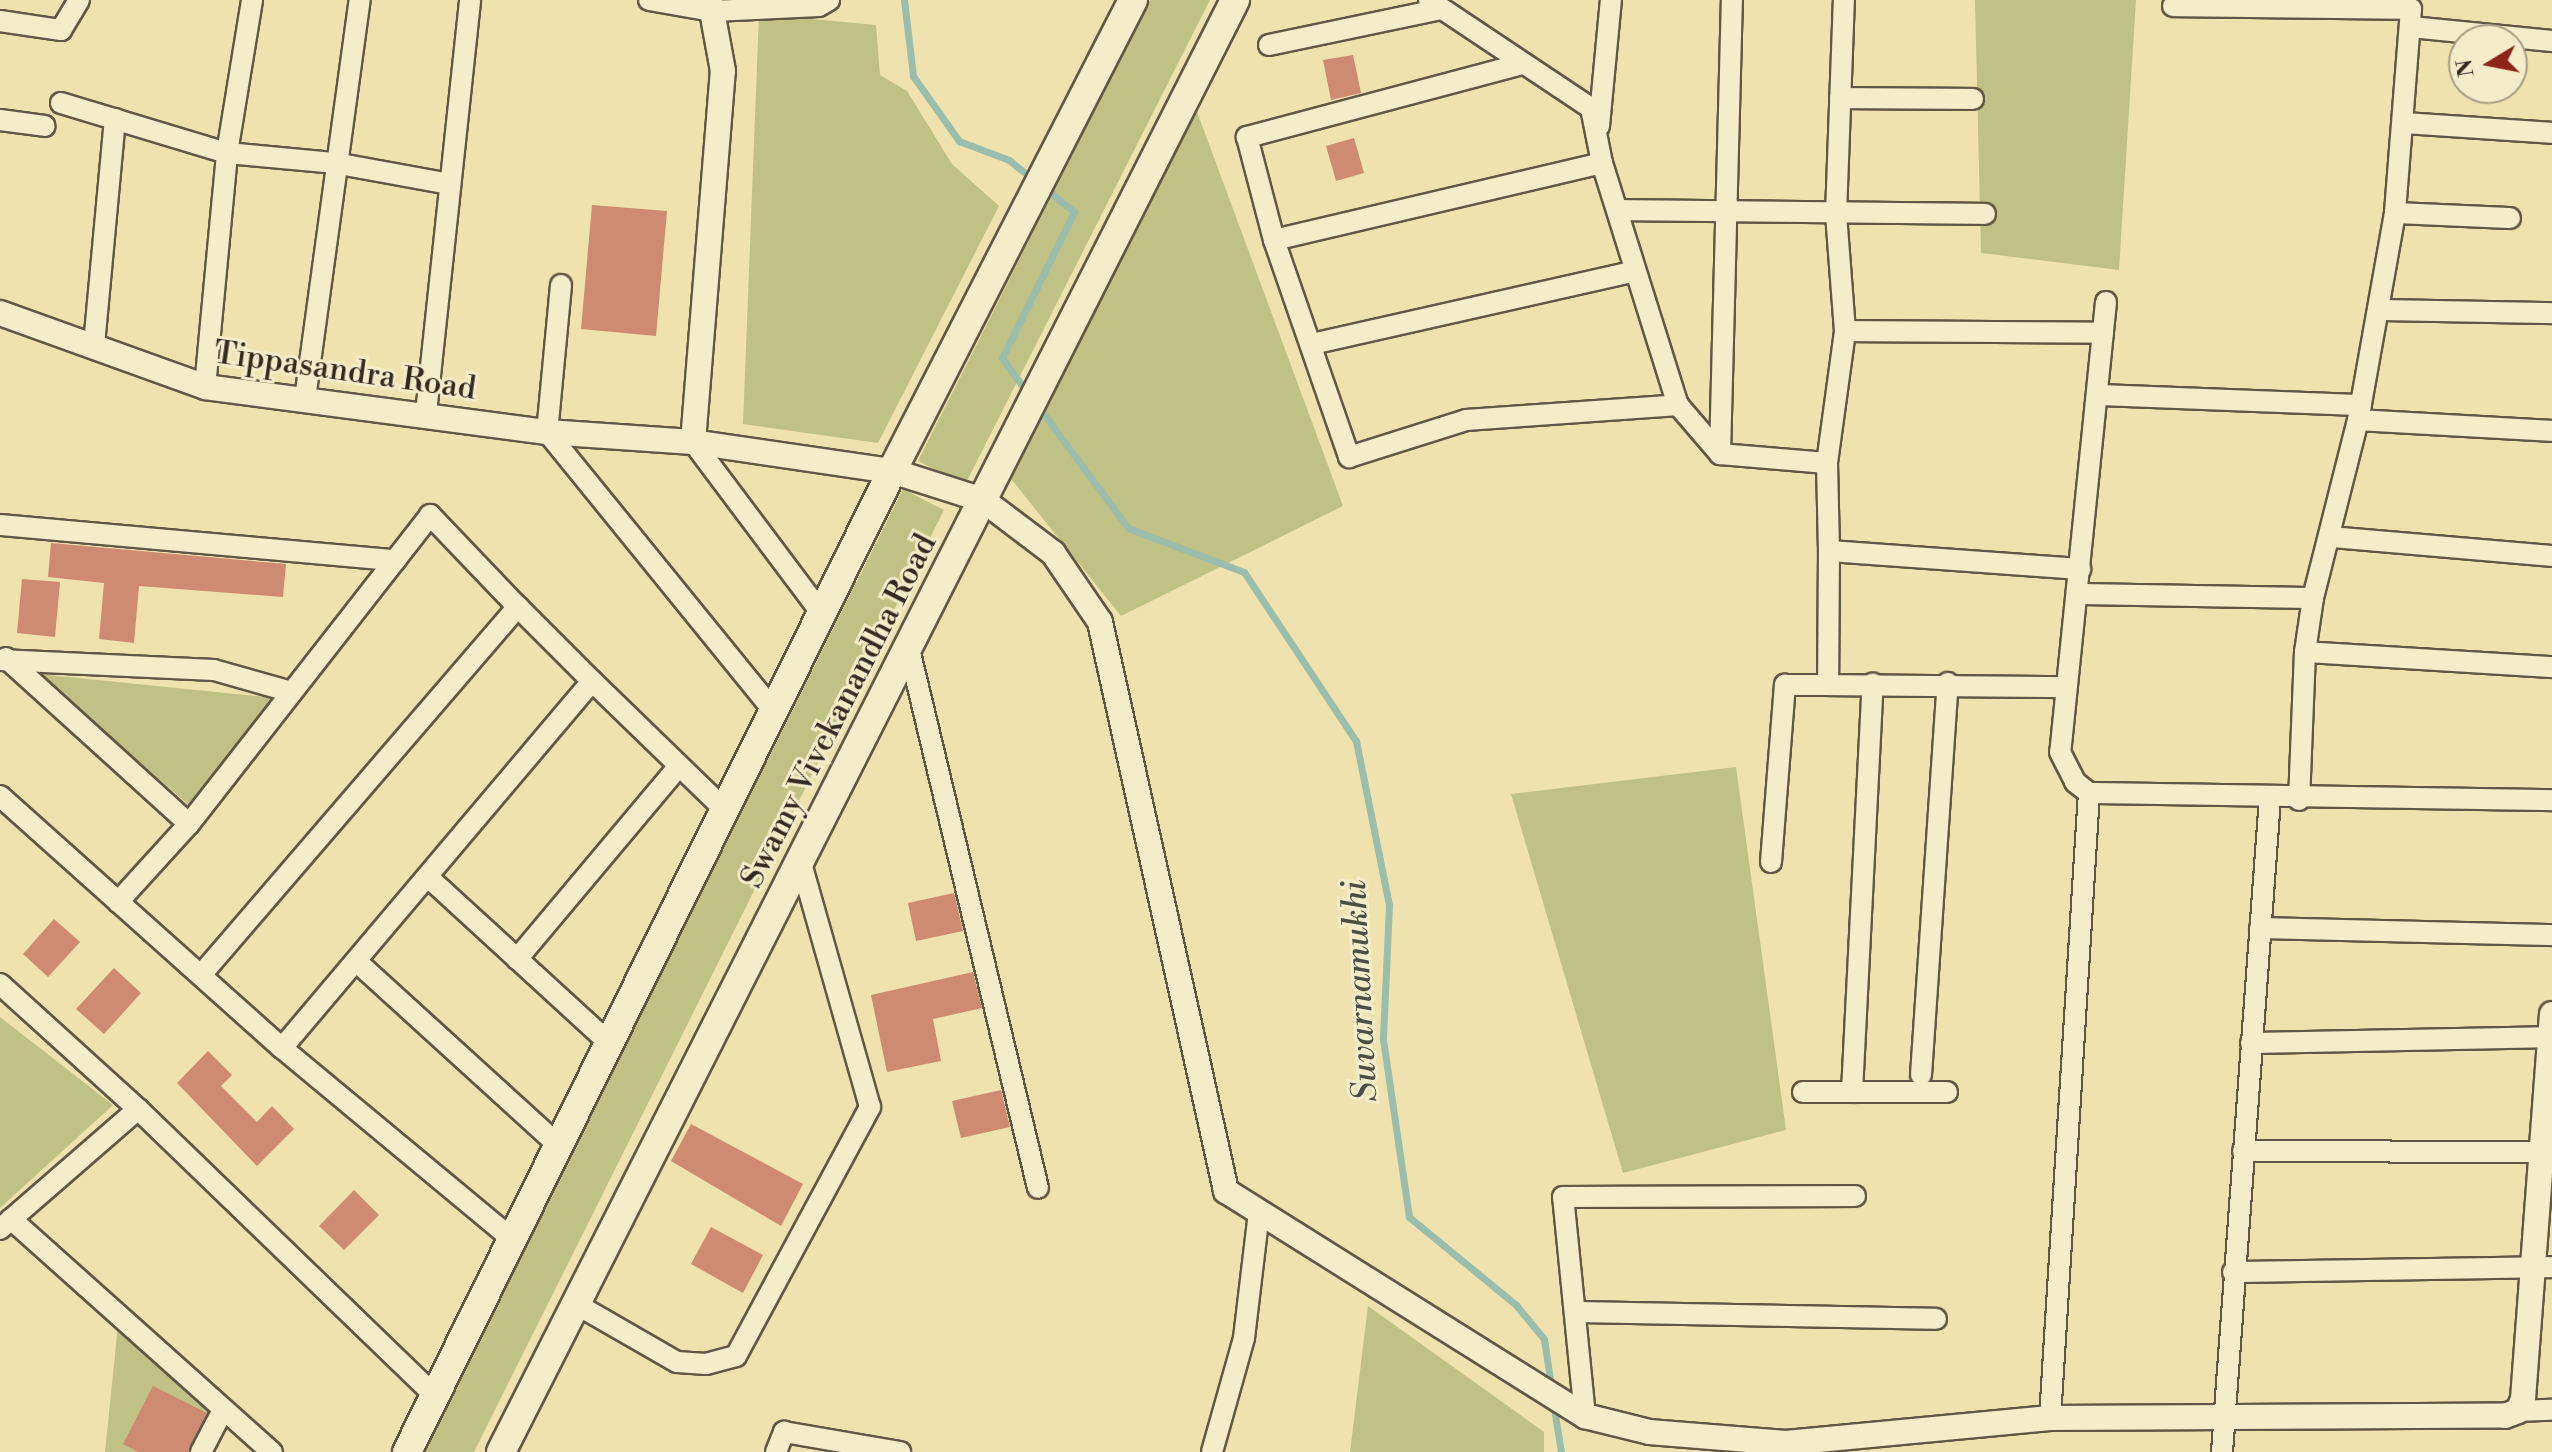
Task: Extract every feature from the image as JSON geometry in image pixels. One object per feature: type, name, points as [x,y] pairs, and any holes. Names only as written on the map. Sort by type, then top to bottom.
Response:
[{"type":"main road","name":"Swamy Vivekanandha Road","points":[[407,1452],[892,471],[1133,0]]},
{"type":"main road","name":"Swamy Vivekanandha Road","points":[[501,1452],[1235,0]]},
{"type":"street","points":[[0,21],[61,30],[79,0]]},
{"type":"street","points":[[205,387],[227,153],[252,0]]},
{"type":"street","points":[[305,399],[334,163],[360,0]]},
{"type":"street","points":[[426,413],[470,0]]},
{"type":"street","points":[[649,0],[712,6],[819,6],[829,0]]},
{"type":"street","points":[[1598,134],[1611,0]]},
{"type":"street","points":[[1720,454],[1732,0]]},
{"type":"street","points":[[1828,685],[1827,463],[1845,331],[1836,215],[1844,0]]},
{"type":"street","points":[[1269,45],[1435,4],[1591,108],[1602,163],[1621,210],[1635,271],[1678,405],[1720,454],[1827,463]]},
{"type":"street","points":[[712,6],[723,71],[693,442],[822,614]]},
{"type":"street","points":[[2173,6],[2411,9],[2395,213],[2360,412],[2331,537],[2313,598],[2305,652],[2299,800]]},
{"type":"street","points":[[2411,27],[2552,41]]},
{"type":"street","points":[[1522,64],[1247,137],[1274,240],[1349,457],[1466,420],[1678,405]]},
{"type":"street","points":[[1840,98],[1973,99]]},
{"type":"street","points":[[61,103],[227,153],[334,163],[450,184]]},
{"type":"street","points":[[94,345],[115,119]]},
{"type":"street","points":[[0,120],[45,126]]},
{"type":"street","points":[[2403,123],[2552,133]]},
{"type":"street","points":[[1274,240],[1602,163]]},
{"type":"street","points":[[1621,210],[1727,210],[1836,215],[1985,214]]},
{"type":"street","points":[[2395,213],[2510,218]]},
{"type":"street","points":[[1312,344],[1635,271]]},
{"type":"street","points":[[561,285],[547,432],[774,711]]},
{"type":"street","points":[[2106,302],[2080,569],[2065,687],[2060,752],[2066,770],[2089,793],[2299,800],[2552,800]]},
{"type":"street","points":[[2378,310],[2552,313]]},
{"type":"street","name":"Tippasandra Road","points":[[0,313],[205,387],[426,413],[547,432],[693,442],[892,471],[983,500],[1053,553],[1100,622],[1226,1191],[1584,1415]]},
{"type":"street","points":[[1845,331],[2103,333]]},
{"type":"street","points":[[2097,395],[2360,412],[2552,431]]},
{"type":"street","points":[[118,902],[189,824],[430,515],[518,607],[725,810]]},
{"type":"street","points":[[0,525],[395,560]]},
{"type":"street","points":[[2331,537],[2552,556]]},
{"type":"street","points":[[1829,551],[2080,569]]},
{"type":"street","points":[[2077,594],[2313,598]]},
{"type":"street","points":[[201,975],[518,607]]},
{"type":"street","points":[[909,649],[1038,1188]]},
{"type":"street","points":[[2305,652],[2552,667]]},
{"type":"street","points":[[3,659],[214,670],[292,692]]},
{"type":"street","points":[[3,659],[189,824]]},
{"type":"street","points":[[282,1048],[592,681]]},
{"type":"street","points":[[1771,862],[1785,685],[1948,683],[2065,687]]},
{"type":"street","points":[[1921,1075],[1948,683]]},
{"type":"street","points":[[1852,1092],[1873,684]]},
{"type":"street","points":[[517,959],[679,766]]},
{"type":"street","points":[[2050,1418],[2089,793]]},
{"type":"street","points":[[0,796],[282,1048],[511,1238]]},
{"type":"street","points":[[2222,1452],[2222,1417],[2270,799]]},
{"type":"street","points":[[576,1304],[677,1362],[706,1364],[736,1356],[870,1107],[801,863]]},
{"type":"street","points":[[428,877],[609,1043]]},
{"type":"street","points":[[2260,928],[2552,935]]},
{"type":"street","points":[[356,961],[558,1145]]},
{"type":"street","points":[[0,984],[138,1109],[435,1396]]},
{"type":"street","points":[[2518,1411],[2523,1399],[2542,1267],[2552,1014]]},
{"type":"street","points":[[2251,1043],[2552,1037]]},
{"type":"street","points":[[1803,1092],[1947,1092]]},
{"type":"street","points":[[138,1109],[5,1224],[272,1452]]},
{"type":"street","points":[[2243,1151],[2546,1152]]},
{"type":"street","points":[[1855,1196],[1563,1197],[1584,1415],[1649,1432],[1786,1443],[2050,1418],[2505,1416],[2518,1411],[2552,1410]]},
{"type":"street","points":[[1212,1452],[1244,1338],[1259,1212]]},
{"type":"street","points":[[2233,1272],[2542,1267]]},
{"type":"street","points":[[1575,1312],[1936,1319]]},
{"type":"street","points":[[201,1452],[223,1410]]},
{"type":"street","points":[[776,1452],[784,1432],[900,1452]]},
{"type":"green space","points":[[1150,0],[1210,0],[965,485],[918,461]]},
{"type":"green space","points":[[1975,0],[2136,0],[2119,270],[1981,253]]},
{"type":"green space","points":[[759,14],[876,25],[880,75],[907,91],[952,164],[999,206],[878,443],[743,424]]},
{"type":"green space","points":[[1196,109],[1343,506],[1121,616],[1008,475]]},
{"type":"green space","points":[[903,489],[944,510],[474,1452],[423,1452]]},
{"type":"green space","points":[[38,674],[276,698],[190,806]]},
{"type":"green space","points":[[1736,767],[1786,1130],[1623,1173],[1511,794]]},
{"type":"green space","points":[[0,1017],[113,1105],[0,1208]]},
{"type":"green space","points":[[1368,1306],[1544,1432],[1544,1452],[1350,1452]]},
{"type":"green space","points":[[118,1325],[214,1410],[192,1452],[105,1452]]},
{"type":"building","points":[[1353,55],[1361,93],[1331,100],[1323,60]]},
{"type":"building","points":[[1354,138],[1364,173],[1336,181],[1326,146]]},
{"type":"building","points":[[592,205],[667,211],[656,336],[581,329]]},
{"type":"building","points":[[51,543],[286,564],[283,597],[139,586],[134,643],[99,639],[104,583],[48,577]]},
{"type":"building","points":[[22,579],[60,582],[55,637],[17,633]]},
{"type":"building","points":[[954,893],[963,931],[916,941],[908,903]]},
{"type":"building","points":[[54,919],[80,942],[48,977],[23,954]]},
{"type":"building","points":[[114,968],[141,993],[104,1034],[76,1009]]},
{"type":"building","points":[[973,972],[982,1008],[933,1019],[941,1061],[887,1072],[871,995]]},
{"type":"building","points":[[208,1051],[232,1075],[221,1086],[257,1122],[272,1106],[294,1129],[257,1166],[177,1083]]},
{"type":"building","points":[[1001,1090],[1010,1127],[961,1138],[952,1101]]},
{"type":"building","points":[[691,1124],[803,1184],[781,1226],[671,1161]]},
{"type":"building","points":[[354,1190],[379,1215],[344,1250],[319,1226]]},
{"type":"building","points":[[711,1227],[763,1255],[743,1293],[691,1264]]},
{"type":"building","points":[[153,1386],[207,1413],[188,1452],[138,1452],[123,1444]]},
{"type":"waterway","name":"Suvarnamukhi","points":[[904,0],[913,76],[959,141],[1009,160],[1034,180]]},
{"type":"waterway","name":"Suvarnamukhi","points":[[1029,395],[1002,358],[1074,212],[1044,188]]},
{"type":"waterway","name":"Suvarnamukhi","points":[[1037,405],[1128,528],[1244,572],[1356,741],[1389,905],[1383,1039],[1409,1217],[1516,1305],[1544,1339],[1551,1386]]},
{"type":"waterway","name":"Suvarnamukhi","points":[[1553,1402],[1561,1452]]}]
